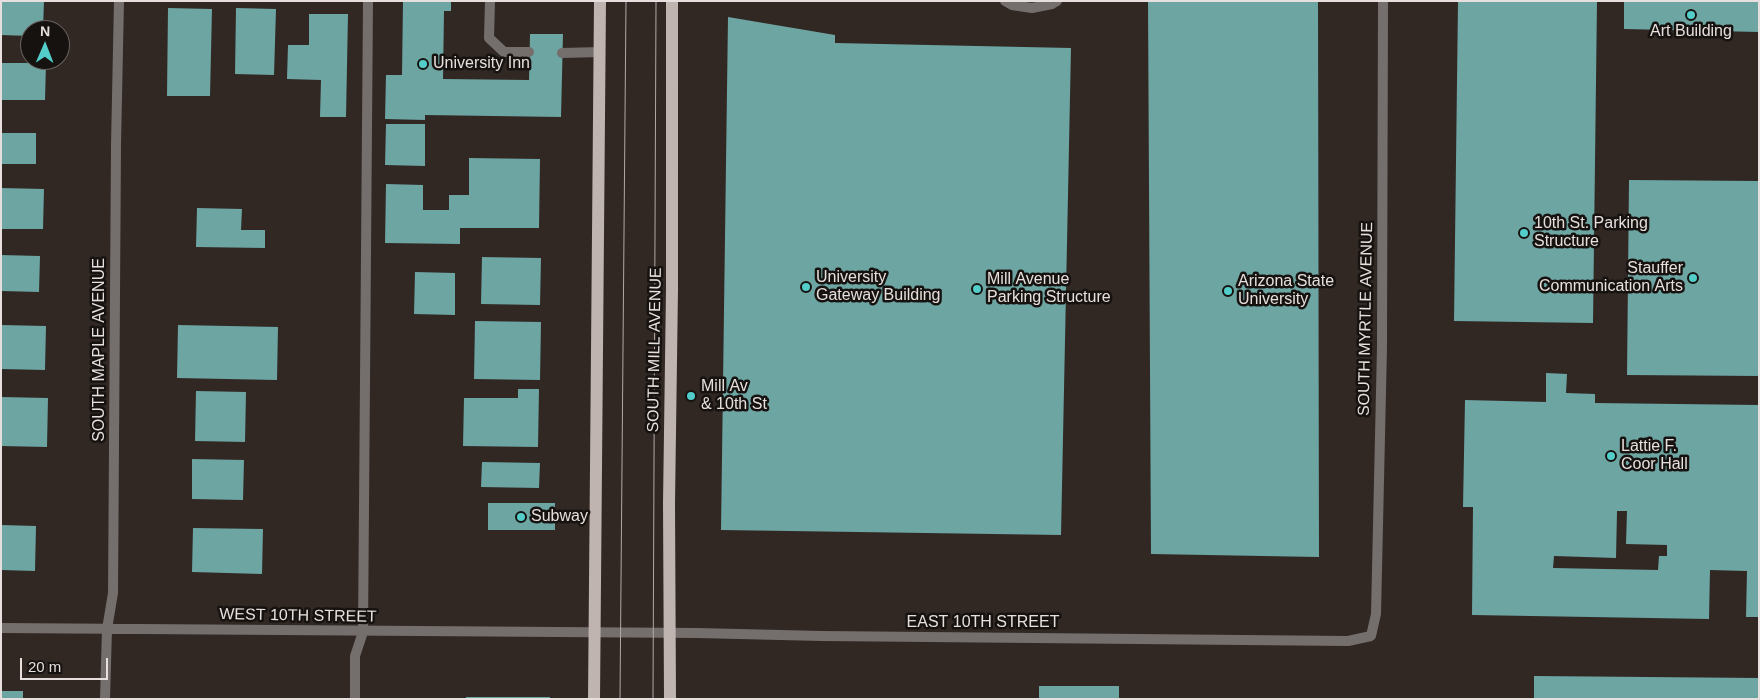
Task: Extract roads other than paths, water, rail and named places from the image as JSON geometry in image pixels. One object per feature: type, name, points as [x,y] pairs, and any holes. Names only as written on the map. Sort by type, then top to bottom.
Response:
[{"type":"main road","points":[[594,699],[600,1]]},
{"type":"main road","name":"SOUTH MILL AVENUE","points":[[670,699],[669,503],[672,280],[672,1]]},
{"type":"street","name":"SOUTH MAPLE AVENUE","points":[[105,699],[107,629],[113,593],[119,1]]},
{"type":"street","points":[[355,699],[355,656],[363,632],[368,1]]},
{"type":"street","points":[[490,1],[489,38],[504,52],[529,52]]},
{"type":"street","points":[[1005,1],[1032,8],[1052,4],[1057,1]]},
{"type":"street","name":"SOUTH MYRTLE AVENUE","points":[[1371,636],[1376,614],[1381,366],[1383,1]]},
{"type":"street","points":[[562,52],[600,52]]},
{"type":"street","name":"WEST 10TH STREET","points":[[1,628],[594,633]]},
{"type":"street","name":"EAST 10TH STREET","points":[[594,633],[1348,641],[1371,636]]},
{"type":"tram line","points":[[620,699],[626,1]]},
{"type":"tram line","points":[[653,699],[656,1]]},
{"type":"place","name":"Art Building","points":[[1691,15]]},
{"type":"place","name":"University Inn","points":[[423,64]]},
{"type":"place","name":"10th St. Parking Structure","points":[[1524,233]]},
{"type":"place","name":"Stauffer Communication Arts","points":[[1693,278]]},
{"type":"place","name":"University Gateway Building","points":[[806,287]]},
{"type":"place","name":"Mill Avenue Parking Structure","points":[[977,289]]},
{"type":"place","name":"Arizona State University","points":[[1228,291]]},
{"type":"place","name":"Mill Av & 10th St","points":[[691,396]]},
{"type":"place","name":"Lattie F. Coor Hall","points":[[1611,456]]},
{"type":"place","name":"Subway","points":[[521,517]]}]
